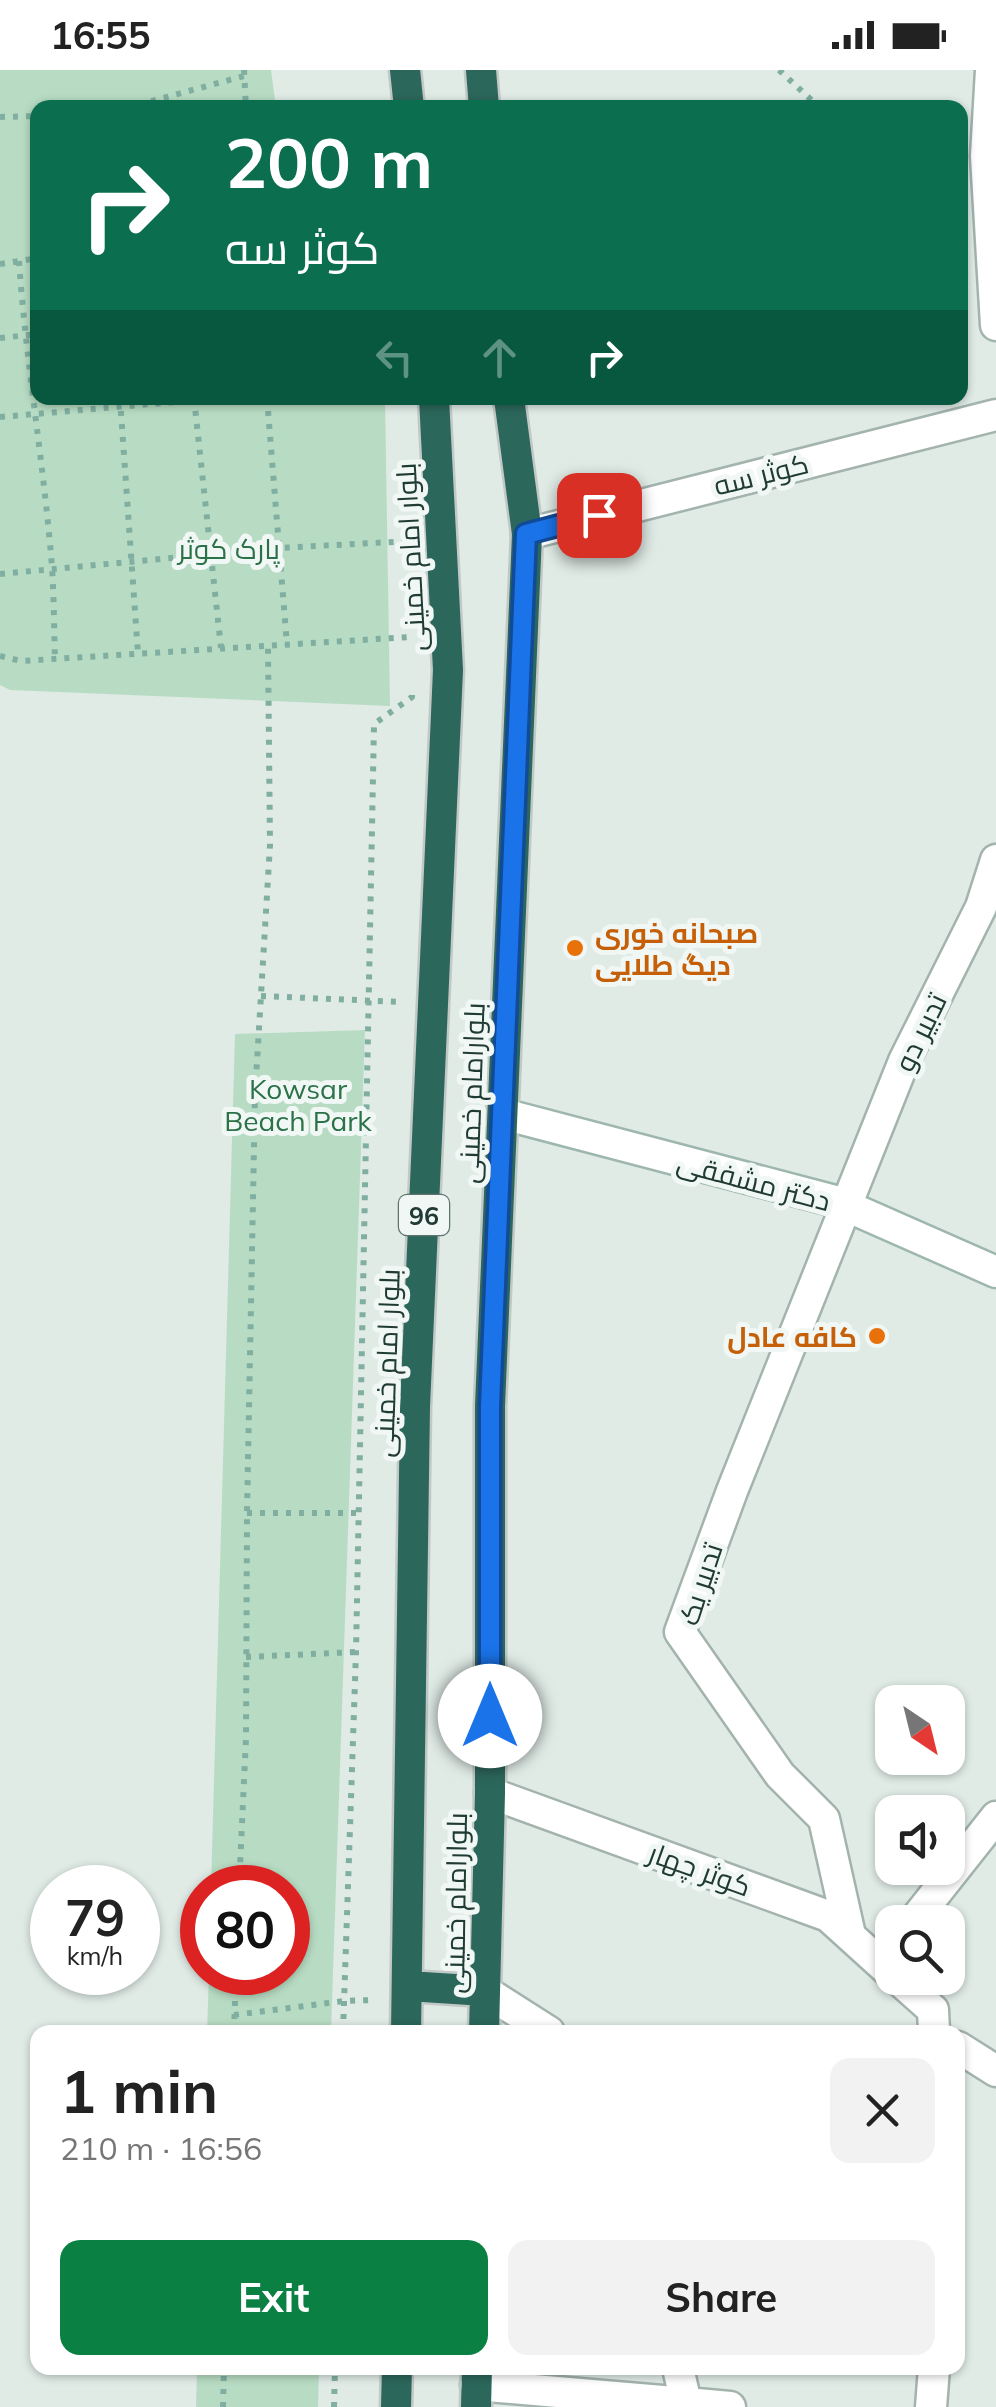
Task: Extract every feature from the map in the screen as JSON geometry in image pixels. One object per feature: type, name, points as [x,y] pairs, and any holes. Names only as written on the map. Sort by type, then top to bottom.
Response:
[{"type":"highway","points":[[405,70],[408,100]]},
{"type":"highway","points":[[481,70],[483,100]]},
{"type":"highway","name":"بلوار امام خمینی","points":[[406,2025],[415,1406],[448,670],[434,405]]},
{"type":"highway","name":"بلوارامام خمینی","points":[[484,2025],[490,1793],[490,1406],[526,534],[511,405]]},
{"type":"highway","points":[[408,1993],[485,1991]]},
{"type":"highway","points":[[396,2407],[397,2375]]},
{"type":"street","points":[[990,70],[986,156],[996,325]]},
{"type":"street","name":"کوثر سه","points":[[526,534],[996,415]]},
{"type":"street","name":"تدبیر دو","points":[[846,1206],[904,1061],[981,907],[996,860]]},
{"type":"street","name":"دکتر مشفقی","points":[[503,1114],[816,1196],[996,1272]]},
{"type":"street","name":"تدبیر یک","points":[[846,1206],[680,1632],[780,1775],[824,1819],[850,1935]]},
{"type":"street","name":"کوثر چهار","points":[[490,1793],[828,1916],[875,1954]]},
{"type":"street","points":[[927,1905],[996,1818]]},
{"type":"street","points":[[485,1991],[538,2025]]},
{"type":"street","name":"کوثر چهار","points":[[918,1995],[932,2010],[933,2025]]},
{"type":"street","points":[[965,2051],[996,2071]]},
{"type":"street","points":[[680,2375],[686,2403]]},
{"type":"street","points":[[931,2407],[933,2375]]},
{"type":"street","points":[[476,2387],[730,2407]]},
{"type":"path","points":[[779,70],[811,100]]},
{"type":"path","points":[[153,100],[244,73],[246,100]]},
{"type":"path","points":[[0,117],[30,116]]},
{"type":"path","points":[[0,264],[30,259]]},
{"type":"path","points":[[18,261],[30,375]]},
{"type":"path","points":[[0,338],[30,335]]},
{"type":"path","points":[[35,405],[52,569],[55,660]]},
{"type":"path","points":[[0,417],[139,405]]},
{"type":"path","points":[[196,405],[221,648]]},
{"type":"path","points":[[268,405],[287,645]]},
{"type":"path","points":[[120,407],[138,654]]},
{"type":"path","points":[[0,574],[442,537]]},
{"type":"path","points":[[0,656],[21,661],[55,660],[410,637],[411,652]]},
{"type":"path","points":[[241,1865],[255,1094],[270,844],[268,646]]},
{"type":"path","points":[[343,2025],[356,1652],[374,724],[412,697],[411,682]]},
{"type":"path","points":[[261,996],[434,1002]]},
{"type":"path","points":[[247,1513],[358,1513]]},
{"type":"path","points":[[246,1657],[356,1652]]},
{"type":"path","points":[[234,2015],[408,1993]]},
{"type":"path","points":[[234,2025],[235,1995]]},
{"type":"path","points":[[223,2407],[224,2375]]},
{"type":"path","points":[[334,2407],[335,2375]]},
{"type":"green space","name":"پارک کوثر","points":[[0,70],[271,70],[275,100],[30,100],[30,405],[385,405],[390,706],[10,690],[0,685]]},
{"type":"green space","name":"Kowsar Beach Park","points":[[365,1030],[331,2025],[207,2025],[208,1995],[310,1995],[310,1865],[212,1865],[235,1034]]},
{"type":"green space","points":[[197,2375],[319,2375],[318,2407],[196,2407]]},
{"type":"place","name":"صبحانه خوری دیگ طلایی","points":[[575,948]]},
{"type":"place","name":"کافه عادل","points":[[877,1336]]},
{"type":"route","points":[[490,1716],[490,1406],[526,534],[599,515]]}]
